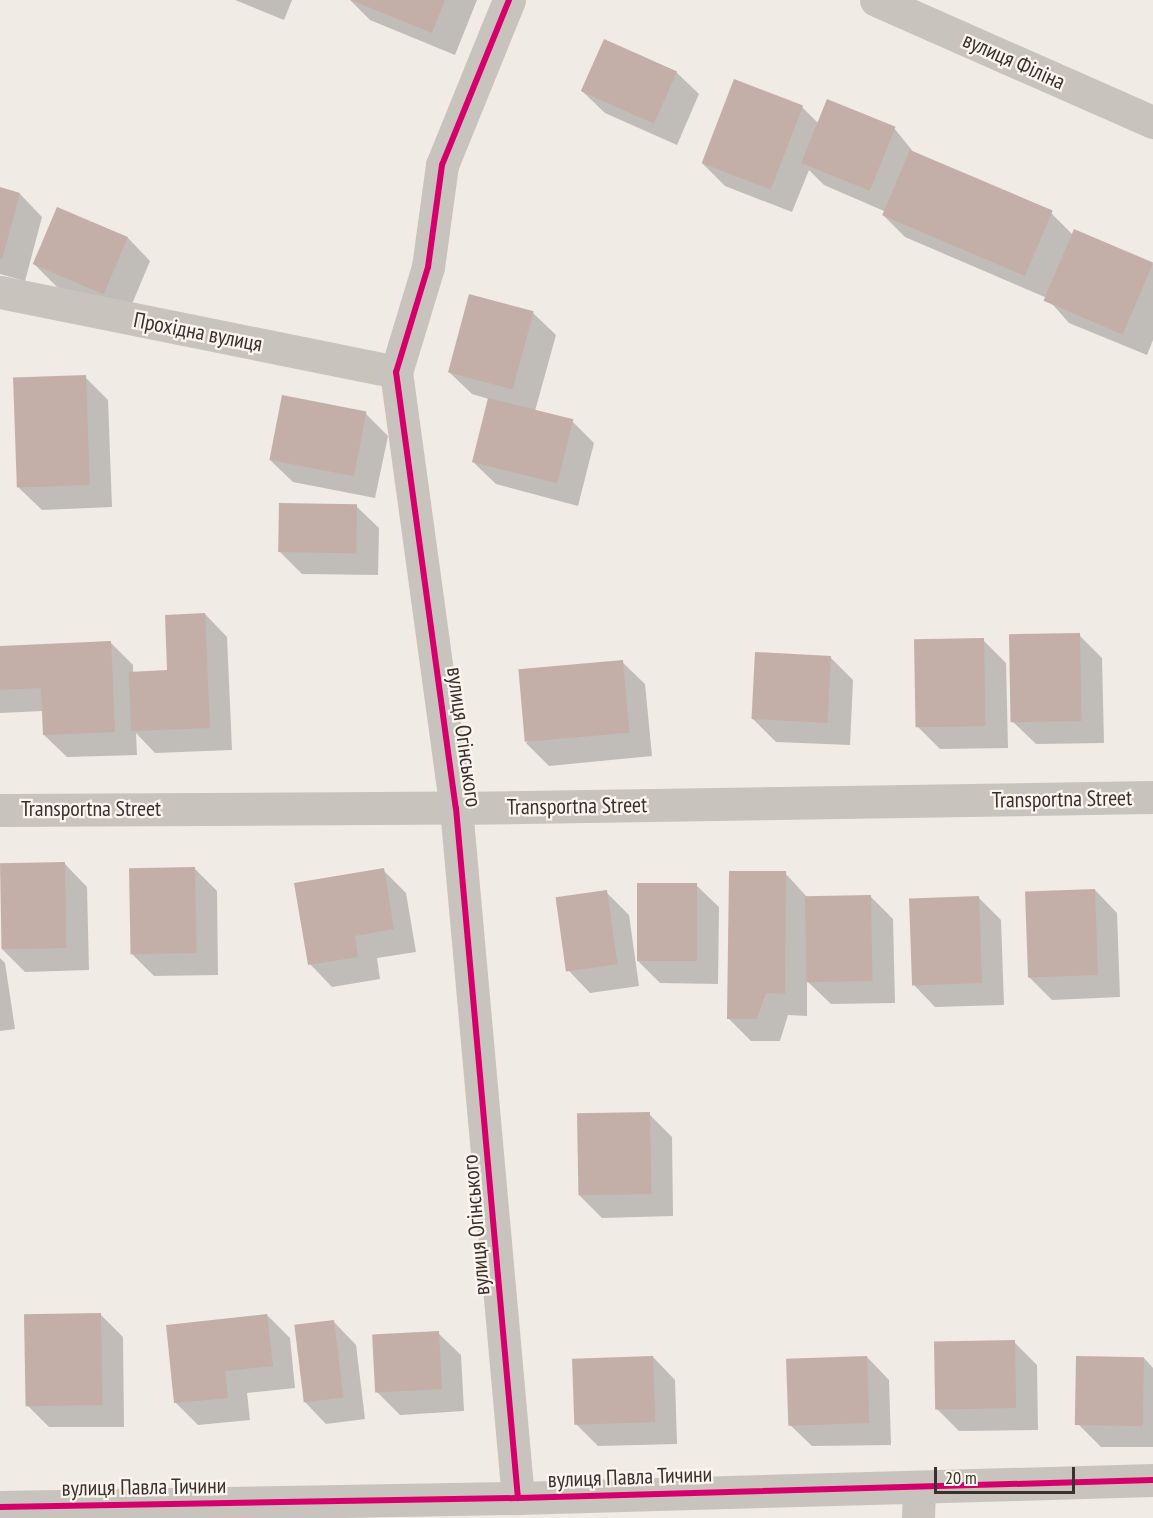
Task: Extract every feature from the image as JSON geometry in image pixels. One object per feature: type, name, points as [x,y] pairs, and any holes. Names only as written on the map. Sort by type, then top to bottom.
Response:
[{"type":"street","name":"вулиця Огінського","points":[[509,0],[442,165],[428,267],[396,372],[456,808],[518,1498]]},
{"type":"street","name":"вулиця Філіна","points":[[876,0],[1153,122]]},
{"type":"street","name":"Прохідна вулиця","points":[[0,292],[396,372]]},
{"type":"street","name":"Transportna Street","points":[[0,810],[456,808],[1153,797]]},
{"type":"street","name":"вулиця Павла Тичини","points":[[0,1507],[518,1498],[918,1503],[1153,1480]]},
{"type":"building","points":[[351,0],[445,0],[432,33]]},
{"type":"building","points":[[604,39],[677,72],[654,124],[581,91]]},
{"type":"building","points":[[734,79],[803,106],[771,190],[702,163]]},
{"type":"building","points":[[827,99],[896,127],[870,191],[801,163]]},
{"type":"building","points":[[910,150],[1053,211],[1025,276],[882,215]]},
{"type":"building","points":[[0,187],[20,193],[2,259],[0,259]]},
{"type":"building","points":[[57,207],[128,237],[104,294],[33,264]]},
{"type":"building","points":[[1074,229],[1153,263],[1123,334],[1044,301]]},
{"type":"building","points":[[469,294],[534,311],[513,390],[448,372]]},
{"type":"building","points":[[86,375],[90,485],[17,487],[13,378]]},
{"type":"building","points":[[282,395],[366,411],[354,476],[269,460]]},
{"type":"building","points":[[488,398],[573,419],[557,483],[472,462]]},
{"type":"building","points":[[279,503],[357,504],[356,553],[278,552]]},
{"type":"building","points":[[205,613],[210,728],[131,731],[129,672],[167,670],[165,615]]},
{"type":"building","points":[[1080,633],[1082,721],[1011,722],[1009,634]]},
{"type":"building","points":[[984,638],[986,726],[916,727],[914,639]]},
{"type":"building","points":[[111,641],[115,732],[43,735],[41,688],[0,690],[0,646]]},
{"type":"building","points":[[755,652],[831,656],[827,723],[751,719]]},
{"type":"building","points":[[623,660],[629,733],[525,742],[518,669]]},
{"type":"building","points":[[65,862],[67,948],[2,949],[0,863]]},
{"type":"building","points":[[195,867],[197,953],[131,954],[129,868]]},
{"type":"building","points":[[384,868],[394,929],[355,936],[358,957],[308,965],[294,883]]},
{"type":"building","points":[[729,871],[786,871],[785,994],[766,993],[757,1019],[727,1019]]},
{"type":"building","points":[[637,883],[697,883],[697,961],[637,961]]},
{"type":"building","points":[[1095,889],[1098,975],[1028,977],[1025,891]]},
{"type":"building","points":[[607,890],[617,964],[566,972],[556,897]]},
{"type":"building","points":[[871,895],[873,981],[807,982],[805,896]]},
{"type":"building","points":[[979,896],[982,983],[912,985],[909,898]]},
{"type":"building","points":[[650,1112],[651,1194],[578,1195],[577,1113]]},
{"type":"building","points":[[101,1313],[103,1405],[26,1406],[24,1314]]},
{"type":"building","points":[[267,1314],[273,1366],[225,1371],[228,1398],[174,1403],[166,1325]]},
{"type":"building","points":[[334,1320],[344,1397],[304,1402],[294,1325]]},
{"type":"building","points":[[439,1331],[442,1389],[375,1392],[372,1335]]},
{"type":"building","points":[[1015,1340],[1016,1408],[935,1409],[934,1341]]},
{"type":"building","points":[[653,1356],[655,1422],[574,1425],[572,1359]]},
{"type":"building","points":[[867,1356],[869,1423],[788,1426],[786,1359]]},
{"type":"building","points":[[1076,1356],[1144,1357],[1143,1426],[1075,1425]]},
{"type":"cycle path","points":[[509,0],[442,165],[428,267],[396,372],[456,808],[518,1498]]},
{"type":"cycle path","points":[[0,1507],[518,1498],[1153,1480]]}]
